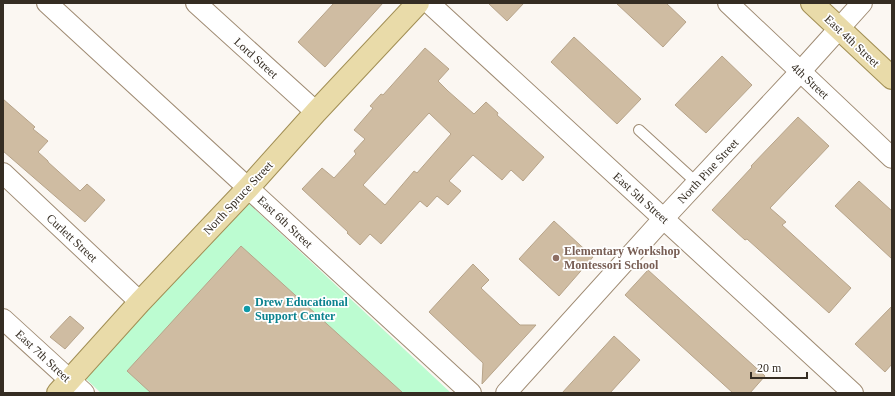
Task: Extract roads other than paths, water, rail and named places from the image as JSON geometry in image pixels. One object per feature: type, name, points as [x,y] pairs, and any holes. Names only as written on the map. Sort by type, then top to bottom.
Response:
[{"type":"main road","name":"North Spruce Street","points":[[70,389],[140,302],[248,188],[316,112],[418,3]]},
{"type":"main road","name":"East 4th Street","points":[[812,3],[892,78]]},
{"type":"street","name":"East 6th Street","points":[[47,3],[471,393]]},
{"type":"street","name":"Lord Street","points":[[196,3],[316,112]]},
{"type":"street","name":"East 5th Street","points":[[429,3],[853,393]]},
{"type":"street","name":"4th Street","points":[[728,3],[892,158]]},
{"type":"street","name":"North Pine Street","points":[[506,393],[664,218],[862,3]]},
{"type":"street","name":"Curlett Street","points":[[3,173],[140,302]]},
{"type":"street","name":"East 7th Street","points":[[3,319],[70,389]]},
{"type":"lane","points":[[639,130],[697,183]]},
{"type":"place","name":"Elementary Workshop Montessori School","points":[[556,258]]},
{"type":"place","name":"Drew Educational Support Center","points":[[247,309]]}]
